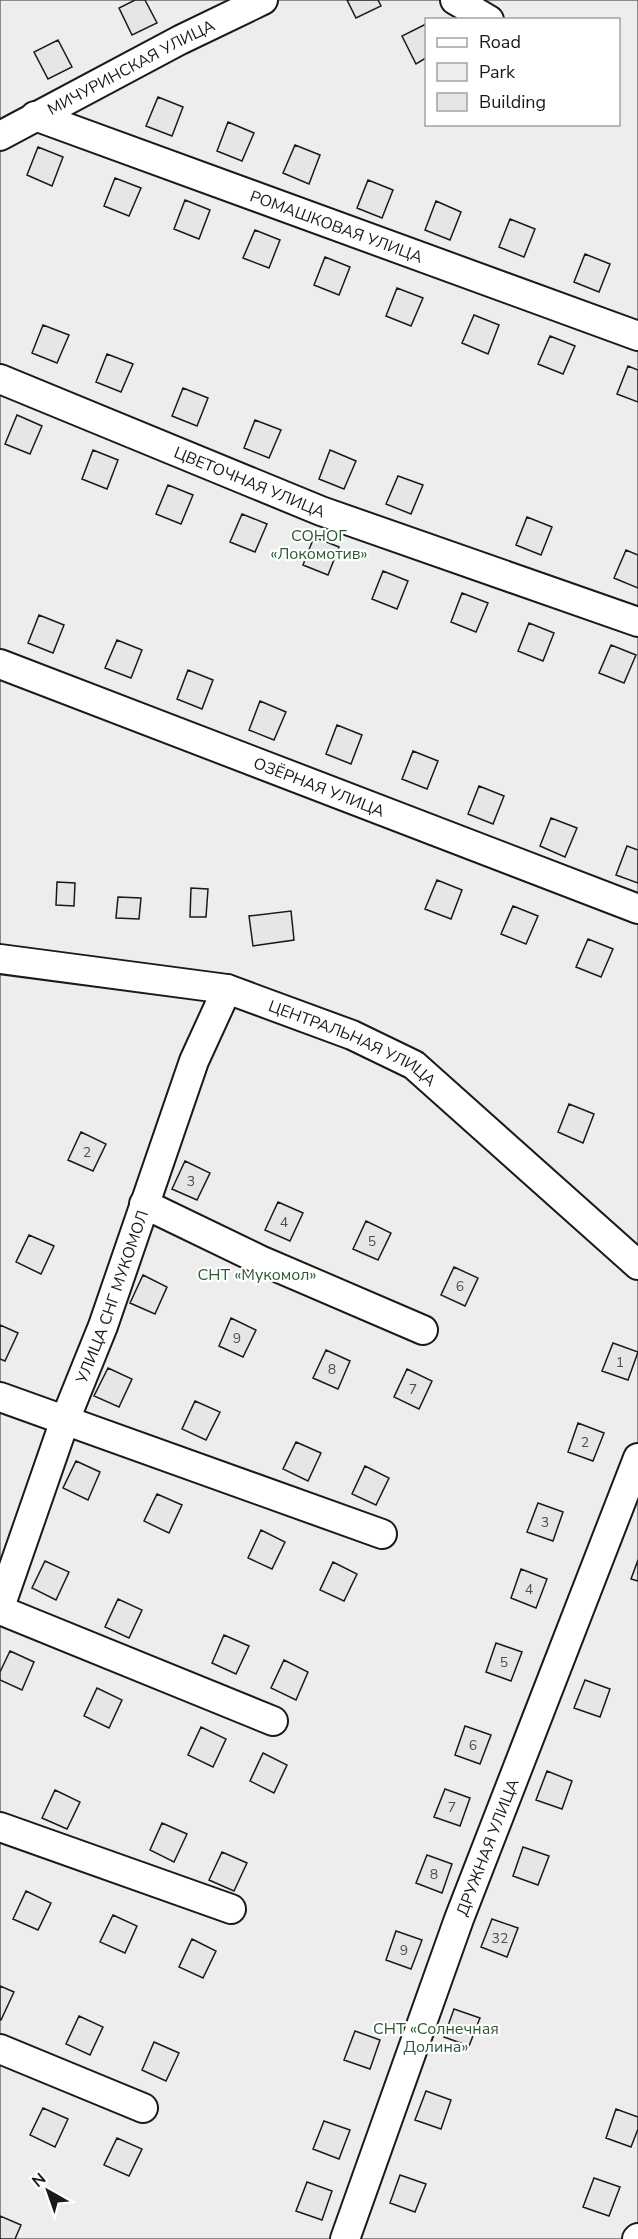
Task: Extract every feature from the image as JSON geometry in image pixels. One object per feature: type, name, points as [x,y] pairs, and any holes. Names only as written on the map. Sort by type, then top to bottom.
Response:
[{"type":"street","name":"МИЧУРИНСКАЯ УЛИЦА","points":[[0,136],[263,0]]},
{"type":"street","points":[[455,0],[486,18]]},
{"type":"street","name":"РОМАШКОВАЯ УЛИЦА","points":[[35,116],[638,336]]},
{"type":"street","name":"ЦВЕТОЧНАЯ УЛИЦА","points":[[0,379],[321,511],[638,622]]},
{"type":"street","name":"ОЗЁРНАЯ УЛИЦА","points":[[0,663],[332,789],[638,909]]},
{"type":"street","name":"ЦЕНТРАЛЬНАЯ УЛИЦА","points":[[0,959],[227,988],[352,1035],[414,1065],[638,1265]]},
{"type":"street","name":"УЛИЦА СНГ МУКОМОЛ","points":[[0,1609],[65,1420],[103,1326],[194,1061],[227,988]]},
{"type":"street","points":[[144,1204],[260,1260],[423,1330]]},
{"type":"street","points":[[0,1397],[382,1534]]},
{"type":"street","name":"ДРУЖНАЯ УЛИЦА","points":[[345,2239],[459,1919],[638,1458]]},
{"type":"street","points":[[0,1609],[273,1721]]},
{"type":"street","points":[[0,1827],[231,1909]]},
{"type":"street","points":[[0,2049],[143,2108]]},
{"type":"green space","points":[[0,0],[638,0],[638,2239],[0,2239]]},
{"type":"building","points":[[135,0],[145,0],[157,23],[132,35],[119,8]]},
{"type":"building","points":[[347,0],[378,0],[381,6],[356,18]]},
{"type":"building","points":[[425,24],[425,59],[416,64],[402,36]]},
{"type":"building","points":[[58,40],[72,67],[48,79],[34,52]]},
{"type":"building","points":[[158,97],[183,107],[172,136],[146,126]]},
{"type":"building","points":[[228,122],[254,133],[242,161],[217,151]]},
{"type":"building","points":[[295,145],[320,155],[309,184],[283,173]]},
{"type":"building","points":[[38,147],[63,157],[52,186],[27,175]]},
{"type":"building","points":[[115,178],[141,188],[129,216],[104,206]]},
{"type":"building","points":[[368,180],[393,190],[382,218],[357,208]]},
{"type":"building","points":[[185,200],[210,210],[199,239],[174,229]]},
{"type":"building","points":[[436,201],[461,212],[450,240],[425,230]]},
{"type":"building","points":[[510,219],[535,229],[524,257],[499,247]]},
{"type":"building","points":[[255,230],[280,240],[269,268],[243,258]]},
{"type":"building","points":[[585,254],[610,264],[599,292],[574,282]]},
{"type":"building","points":[[325,257],[350,267],[339,295],[314,285]]},
{"type":"building","points":[[397,288],[423,298],[411,326],[386,316]]},
{"type":"building","points":[[474,315],[499,325],[488,354],[462,343]]},
{"type":"building","points":[[43,325],[69,335],[57,363],[32,353]]},
{"type":"building","points":[[550,336],[575,346],[563,374],[538,364]]},
{"type":"building","points":[[107,354],[133,364],[121,392],[96,382]]},
{"type":"building","points":[[628,366],[638,370],[638,402],[617,394]]},
{"type":"building","points":[[183,388],[208,398],[197,426],[172,416]]},
{"type":"building","points":[[17,415],[42,426],[30,454],[5,444]]},
{"type":"building","points":[[255,420],[281,430],[269,458],[244,448]]},
{"type":"building","points":[[93,450],[118,460],[107,489],[82,479]]},
{"type":"building","points":[[330,450],[356,461],[344,489],[319,479]]},
{"type":"building","points":[[398,476],[423,485],[411,514],[386,504]]},
{"type":"building","points":[[168,485],[193,495],[181,524],[156,514]]},
{"type":"building","points":[[242,514],[267,524],[255,552],[230,542]]},
{"type":"building","points":[[527,517],[552,527],[541,555],[516,545]]},
{"type":"building","points":[[314,537],[339,547],[328,575],[303,565]]},
{"type":"building","points":[[626,550],[638,555],[638,588],[614,578]]},
{"type":"building","points":[[383,571],[408,581],[397,609],[372,599]]},
{"type":"building","points":[[462,593],[488,603],[476,632],[451,622]]},
{"type":"building","points":[[39,615],[64,625],[53,653],[28,643]]},
{"type":"building","points":[[529,623],[554,633],[543,661],[518,651]]},
{"type":"building","points":[[117,640],[142,650],[131,678],[105,668]]},
{"type":"building","points":[[611,645],[636,655],[624,683],[599,673]]},
{"type":"building","points":[[188,670],[213,680],[202,709],[177,699]]},
{"type":"building","points":[[260,701],[286,712],[274,740],[249,730]]},
{"type":"building","points":[[337,725],[362,735],[351,764],[326,754]]},
{"type":"building","points":[[413,751],[438,761],[427,789],[402,779]]},
{"type":"building","points":[[479,786],[504,796],[493,824],[468,814]]},
{"type":"building","points":[[551,818],[577,828],[565,857],[540,846]]},
{"type":"building","points":[[627,846],[638,850],[638,883],[616,875]]},
{"type":"building","points":[[437,880],[462,890],[451,919],[425,909]]},
{"type":"building","points":[[57,882],[75,883],[74,906],[56,905]]},
{"type":"building","points":[[191,888],[208,889],[206,917],[190,917]]},
{"type":"building","points":[[118,897],[141,898],[139,919],[116,918]]},
{"type":"building","points":[[513,906],[538,916],[526,944],[501,934]]},
{"type":"building","points":[[291,911],[294,940],[253,946],[249,916]]},
{"type":"building","points":[[588,939],[613,949],[601,977],[576,967]]},
{"type":"building","points":[[569,1104],[594,1114],[583,1143],[558,1132]]},
{"type":"building","points":[[81,1132],[106,1144],[93,1171],[68,1160]]},
{"type":"building","points":[[185,1161],[210,1173],[197,1200],[172,1189]]},
{"type":"building","points":[[278,1202],[303,1213],[290,1241],[265,1230]]},
{"type":"building","points":[[366,1221],[391,1233],[378,1260],[353,1249]]},
{"type":"building","points":[[29,1235],[54,1246],[41,1274],[16,1262]]},
{"type":"building","points":[[454,1267],[478,1278],[465,1306],[441,1295]]},
{"type":"building","points":[[143,1275],[167,1287],[155,1314],[130,1303]]},
{"type":"building","points":[[231,1318],[256,1330],[243,1357],[219,1346]]},
{"type":"building","points":[[0,1325],[18,1333],[5,1361],[0,1359]]},
{"type":"building","points":[[613,1343],[638,1352],[628,1380],[602,1371]]},
{"type":"building","points":[[326,1350],[350,1361],[338,1389],[313,1378]]},
{"type":"building","points":[[108,1368],[132,1379],[119,1407],[94,1396]]},
{"type":"building","points":[[407,1369],[432,1381],[419,1409],[394,1397]]},
{"type":"building","points":[[195,1401],[220,1412],[206,1440],[182,1429]]},
{"type":"building","points":[[578,1423],[604,1433],[593,1461],[568,1452]]},
{"type":"building","points":[[296,1442],[321,1453],[308,1481],[283,1469]]},
{"type":"building","points":[[76,1461],[100,1472],[88,1500],[63,1488]]},
{"type":"building","points":[[365,1466],[389,1478],[376,1505],[352,1494]]},
{"type":"building","points":[[157,1494],[182,1505],[169,1533],[144,1521]]},
{"type":"building","points":[[538,1503],[563,1512],[553,1541],[527,1532]]},
{"type":"building","points":[[261,1530],[285,1542],[272,1569],[248,1558]]},
{"type":"building","points":[[638,1560],[638,1581],[631,1579]]},
{"type":"building","points":[[45,1561],[69,1572],[56,1600],[32,1588]]},
{"type":"building","points":[[333,1562],[357,1574],[344,1601],[320,1590]]},
{"type":"building","points":[[521,1569],[547,1579],[536,1608],[511,1598]]},
{"type":"building","points":[[118,1599],[142,1610],[129,1638],[105,1627]]},
{"type":"building","points":[[224,1635],[249,1646],[236,1674],[212,1663]]},
{"type":"building","points":[[496,1643],[522,1652],[511,1681],[486,1672]]},
{"type":"building","points":[[10,1651],[34,1662],[22,1690],[0,1680],[0,1672]]},
{"type":"building","points":[[284,1660],[308,1672],[296,1700],[271,1688]]},
{"type":"building","points":[[585,1680],[610,1689],[600,1717],[574,1708]]},
{"type":"building","points":[[97,1688],[122,1700],[109,1728],[84,1716]]},
{"type":"building","points":[[465,1726],[491,1735],[480,1764],[455,1755]]},
{"type":"building","points":[[201,1727],[226,1739],[213,1767],[188,1755]]},
{"type":"building","points":[[263,1753],[287,1765],[274,1793],[250,1781]]},
{"type":"building","points":[[547,1771],[572,1781],[562,1809],[536,1800]]},
{"type":"building","points":[[445,1789],[470,1798],[460,1826],[434,1817]]},
{"type":"building","points":[[55,1790],[80,1802],[67,1829],[42,1818]]},
{"type":"building","points":[[162,1823],[187,1834],[174,1862],[150,1850]]},
{"type":"building","points":[[523,1847],[549,1856],[538,1885],[513,1876]]},
{"type":"building","points":[[222,1852],[247,1863],[234,1891],[209,1880]]},
{"type":"building","points":[[427,1855],[452,1864],[442,1893],[416,1883]]},
{"type":"building","points":[[26,1891],[51,1903],[38,1930],[13,1919]]},
{"type":"building","points":[[113,1915],[137,1926],[125,1953],[100,1942]]},
{"type":"building","points":[[492,1919],[518,1928],[507,1957],[481,1947]]},
{"type":"building","points":[[396,1931],[422,1940],[411,1969],[386,1960]]},
{"type":"building","points":[[192,1939],[216,1951],[203,1978],[179,1967]]},
{"type":"building","points":[[0,1986],[14,1992],[1,2020],[0,2020]]},
{"type":"building","points":[[454,2009],[480,2018],[469,2046],[444,2037]]},
{"type":"building","points":[[79,2016],[103,2027],[90,2055],[66,2044]]},
{"type":"building","points":[[355,2031],[380,2040],[370,2069],[344,2060]]},
{"type":"building","points":[[154,2042],[179,2053],[166,2081],[142,2070]]},
{"type":"building","points":[[426,2091],[451,2100],[441,2129],[415,2120]]},
{"type":"building","points":[[43,2108],[68,2119],[55,2147],[30,2135]]},
{"type":"building","points":[[616,2109],[638,2117],[638,2129],[631,2147],[606,2138]]},
{"type":"building","points":[[324,2121],[350,2130],[339,2159],[313,2149]]},
{"type":"building","points":[[117,2138],[142,2149],[129,2176],[104,2165]]},
{"type":"building","points":[[400,2175],[426,2184],[415,2212],[390,2203]]},
{"type":"building","points":[[594,2178],[620,2187],[609,2216],[583,2207]]},
{"type":"building","points":[[307,2182],[332,2191],[322,2220],[296,2211]]},
{"type":"building","points":[[0,2216],[21,2225],[15,2239],[0,2239]]},
{"type":"park label","name":"СОНОГ «Локомотив»","points":[[319,544]]},
{"type":"park label","name":"СНТ «Мукомол»","points":[[257,1274]]},
{"type":"park label","name":"СНТ «Солнечная Долина»","points":[[436,2037]]}]
